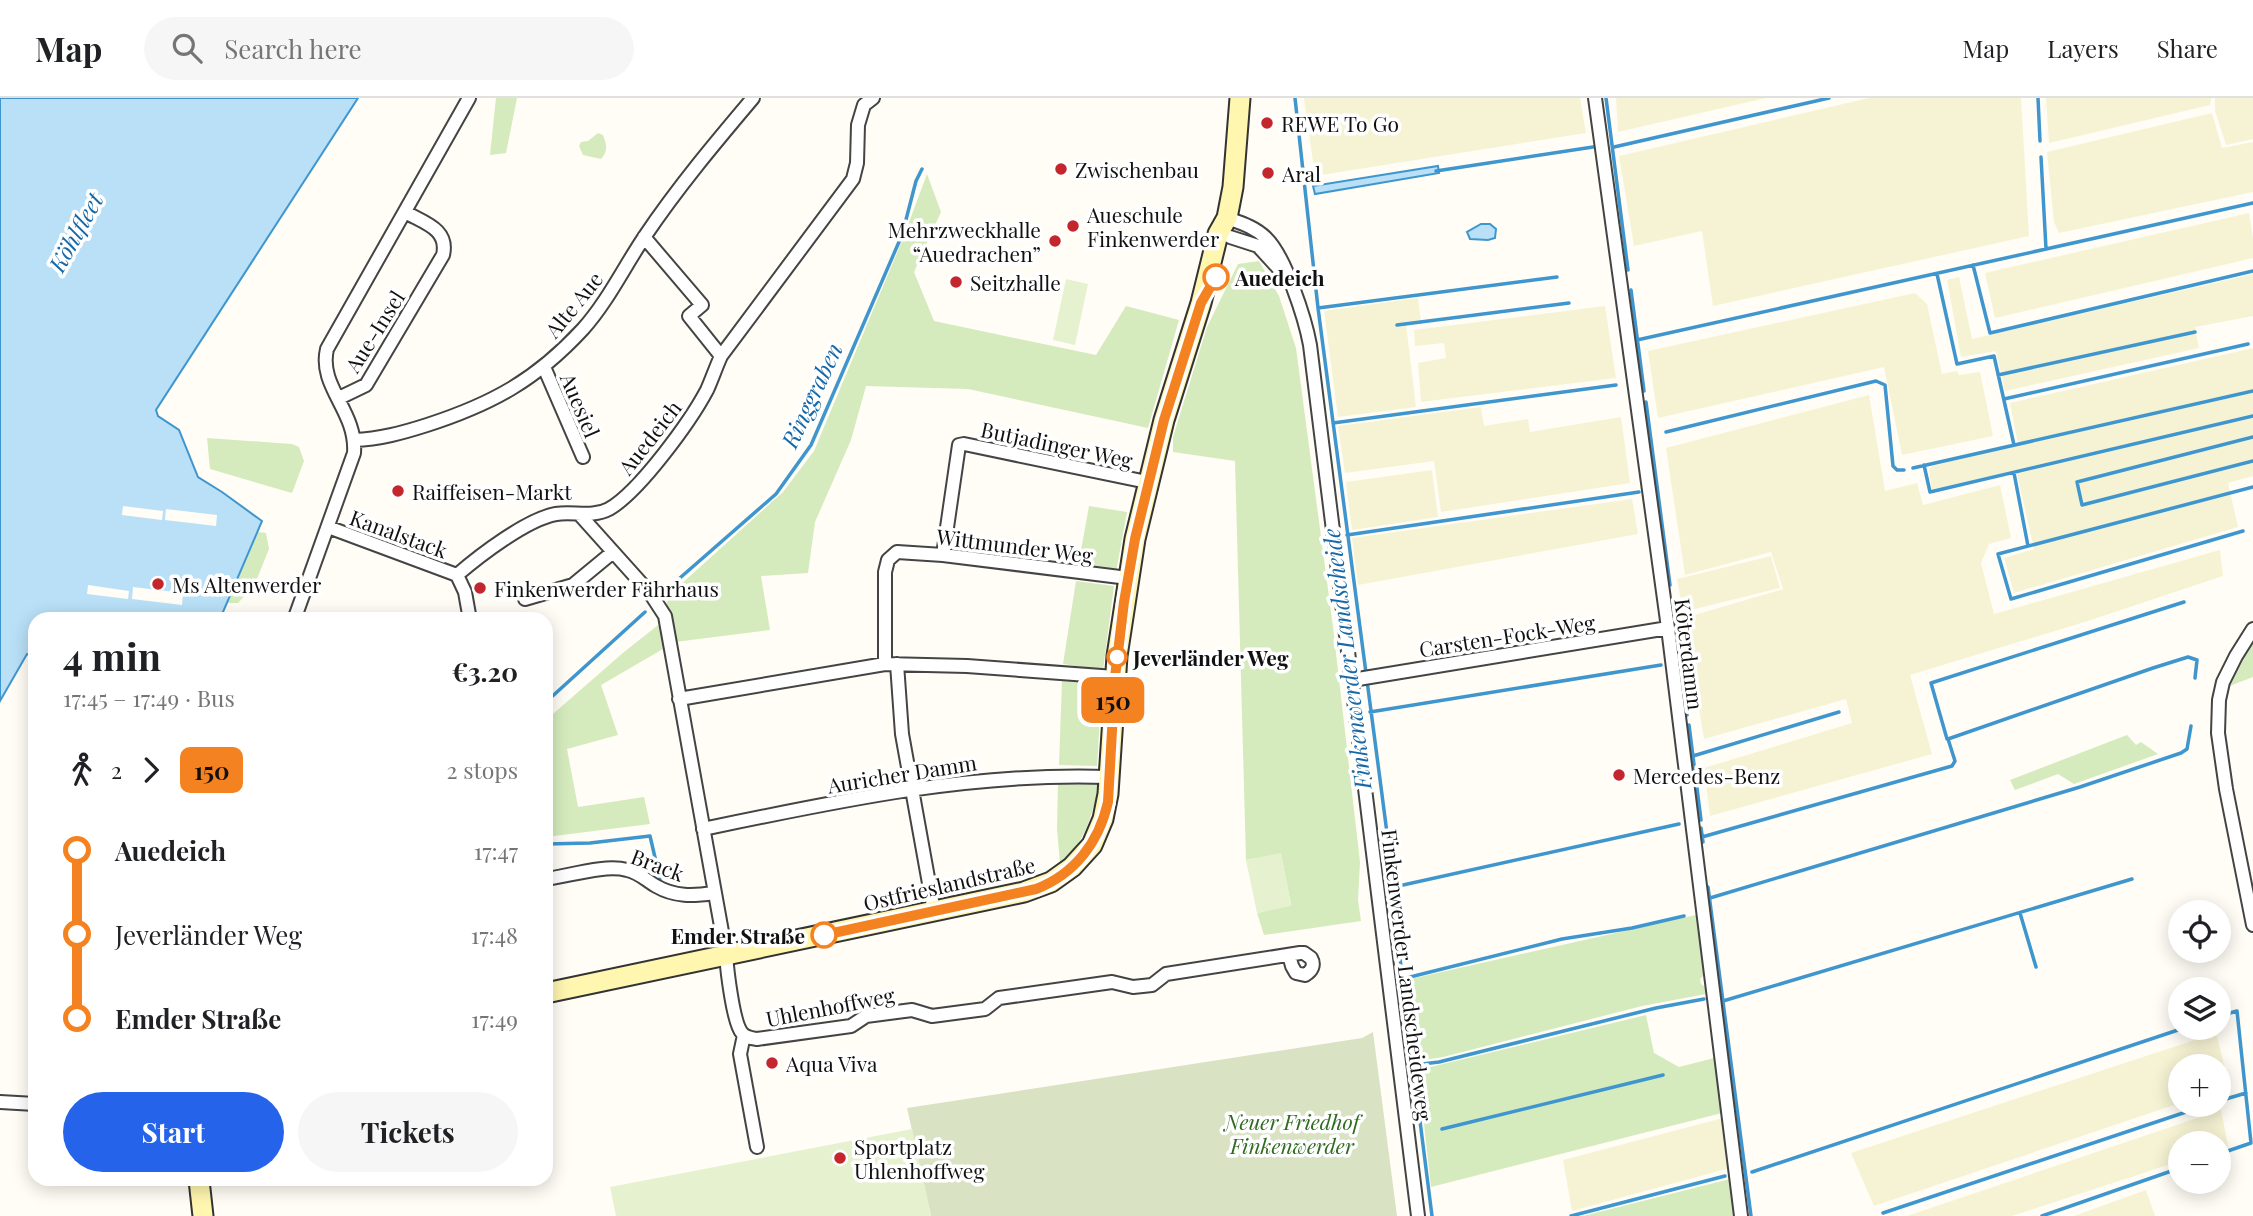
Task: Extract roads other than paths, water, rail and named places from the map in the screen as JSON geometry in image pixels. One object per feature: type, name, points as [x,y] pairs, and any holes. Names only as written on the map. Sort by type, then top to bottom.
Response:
[{"type":"street","name":"Aue-Insel","points":[[405,212],[439,232],[444,245],[443,255],[366,386],[338,398],[327,378],[327,349],[469,98]]},
{"type":"street","name":"Alte Aue","points":[[354,440],[390,437],[461,414],[509,392],[544,367],[584,327],[607,297],[644,237],[698,163],[753,98]]},
{"type":"street","name":"Ostfrieslandstraße","points":[[553,991],[1036,889],[1067,872],[1088,849],[1101,827],[1108,802],[1115,677],[1128,578],[1147,482],[1201,303],[1218,234],[1228,227],[1240,98]]},
{"type":"street","name":"Köterdamm","points":[[1595,98],[1668,628],[1741,1216]]},
{"type":"street","name":"Auedeich","points":[[457,575],[476,559],[536,521],[554,514],[580,515],[607,510],[626,496],[652,468],[695,410],[707,390],[721,356],[853,179],[857,163],[858,125],[865,100]]},
{"type":"street","name":"Finkenwerder Landscheideweg","points":[[1228,227],[1248,226],[1267,239],[1281,260],[1307,327],[1361,678],[1418,1216]]},
{"type":"street","name":"Finkenwerder Landscheideweg","points":[[1228,227],[1258,246],[1290,283]]},
{"type":"street","points":[[644,237],[702,305],[689,316],[721,356]]},
{"type":"street","name":"Auesiel","points":[[544,367],[583,457]]},
{"type":"street","points":[[297,612],[353,458],[354,440],[349,419],[338,398]]},
{"type":"street","name":"Butjadinger Weg","points":[[943,555],[959,445],[1147,482]]},
{"type":"street","points":[[580,515],[650,593],[665,616],[726,954]]},
{"type":"street","name":"Kanalstack","points":[[328,527],[457,575]]},
{"type":"street","points":[[525,599],[573,585],[613,552]]},
{"type":"street","name":"Wittmunder Weg","points":[[891,664],[885,572],[888,560],[897,552],[943,555],[1128,578]]},
{"type":"street","points":[[457,575],[466,592],[469,612]]},
{"type":"street","name":"Carsten-Fock-Weg","points":[[1361,678],[1668,628]]},
{"type":"street","points":[[2253,629],[2221,688],[2218,733],[2226,789],[2253,925]]},
{"type":"street","points":[[679,699],[891,664],[967,666],[1115,677]]},
{"type":"street","points":[[891,664],[934,911]]},
{"type":"street","name":"Auricher Damm","points":[[703,829],[912,789],[993,779],[1110,777]]},
{"type":"street","name":"Brack","points":[[553,878],[615,868],[628,870],[673,894],[688,896],[714,893]]},
{"type":"street","name":"Uhlenhoffweg","points":[[726,954],[727,972],[739,1028],[744,1035],[757,1039],[850,1026],[866,1017],[912,1010],[932,1016],[985,1009],[999,998],[1112,982],[1133,987],[1152,985],[1166,974],[1289,955]]},
{"type":"street","name":"Uhlenhoffweg","points":[[744,1035],[740,1054],[757,1147]]},
{"type":"street","points":[[0,1102],[28,1104]]},
{"type":"street","points":[[199,1186],[204,1216]]},
{"type":"street","points":[[204,1216],[206,1186]]},
{"type":"water","name":"Köhlfleet","points":[[0,98],[358,98],[156,410],[158,416],[179,430],[198,477],[262,521],[223,612],[28,612],[28,654],[0,701]]},
{"type":"water","points":[[1438,166],[1439,173],[1315,194],[1313,186]]},
{"type":"water","points":[[1481,224],[1490,224],[1496,229],[1495,238],[1470,239],[1467,232]]},
{"type":"waterway","name":"Finkenwerder Landscheide","points":[[1295,98],[1318,308],[1394,887],[1402,979],[1432,1216]]},
{"type":"waterway","points":[[1606,98],[1628,270]]},
{"type":"waterway","points":[[1614,147],[1829,98]]},
{"type":"waterway","points":[[2038,98],[2040,141]]},
{"type":"waterway","points":[[1436,171],[1593,147]]},
{"type":"waterway","points":[[2041,157],[2046,249]]},
{"type":"waterway","name":"Ringgraben","points":[[665,591],[776,494],[811,445],[902,235],[916,181],[922,169]]},
{"type":"waterway","points":[[1637,340],[2253,203]]},
{"type":"waterway","points":[[1973,265],[1990,333],[2253,271]]},
{"type":"waterway","points":[[1937,274],[1957,364],[1994,356],[2014,445]]},
{"type":"waterway","points":[[1318,308],[1557,277]]},
{"type":"waterway","points":[[1631,290],[1644,391]]},
{"type":"waterway","points":[[1397,325],[1569,303]]},
{"type":"waterway","points":[[1998,375],[2195,332]]},
{"type":"waterway","points":[[2004,399],[2248,344]]},
{"type":"waterway","points":[[1666,432],[1876,381],[1885,385],[1893,466],[1897,470],[1904,470]]},
{"type":"waterway","points":[[1333,423],[1616,385]]},
{"type":"waterway","points":[[1913,468],[2253,391]]},
{"type":"waterway","points":[[1646,402],[1670,585]]},
{"type":"waterway","points":[[1924,465],[1930,492],[2253,416]]},
{"type":"waterway","points":[[2253,437],[2077,482],[2082,505],[2253,461]]},
{"type":"waterway","points":[[2014,473],[2028,546]]},
{"type":"waterway","points":[[2243,531],[2011,599],[1998,554],[2253,487]]},
{"type":"waterway","points":[[1347,535],[1639,492]]},
{"type":"waterway","points":[[1947,739],[1931,683],[2184,602]]},
{"type":"waterway","name":"Ringgraben","points":[[553,696],[645,612]]},
{"type":"waterway","points":[[1677,634],[1683,676]]},
{"type":"waterway","points":[[1702,837],[1952,766],[1955,761],[1948,739],[2153,668],[2188,657],[2197,660],[2195,678]]},
{"type":"waterway","points":[[1370,712],[1661,665]]},
{"type":"waterway","points":[[1684,687],[1687,715]]},
{"type":"waterway","points":[[1693,756],[1839,712]]},
{"type":"waterway","points":[[1689,725],[1701,820]]},
{"type":"waterway","points":[[1710,898],[2080,787],[2181,753],[2187,749],[2191,726]]},
{"type":"waterway","points":[[1394,887],[1679,824]]},
{"type":"waterway","points":[[1701,828],[1703,842]]},
{"type":"waterway","points":[[553,844],[590,843],[650,836],[660,879]]},
{"type":"waterway","points":[[1723,1001],[2132,879]]},
{"type":"waterway","points":[[1708,887],[1751,1216]]},
{"type":"waterway","points":[[2020,913],[2036,967]]},
{"type":"waterway","points":[[1402,979],[1562,939],[1632,928],[1684,916]]},
{"type":"waterway","points":[[1414,1065],[1439,1062],[1656,1008],[1704,999]]},
{"type":"waterway","points":[[2231,1013],[2237,1011],[2251,1143],[2231,1150]]},
{"type":"waterway","points":[[1752,1172],[2168,1033]]},
{"type":"waterway","points":[[1442,1129],[1663,1075]]},
{"type":"waterway","points":[[2231,1097],[2246,1093]]},
{"type":"waterway","points":[[1883,1213],[2171,1117]]},
{"type":"waterway","points":[[2042,1216],[2168,1172]]},
{"type":"waterway","points":[[1571,1216],[1725,1176]]},
{"type":"place","name":"REWE To Go","points":[[1267,123]]},
{"type":"place","name":"Zwischenbau","points":[[1061,169]]},
{"type":"place","name":"Aral","points":[[1268,173]]},
{"type":"place","name":"Aueschule Finkenwerder","points":[[1073,226]]},
{"type":"place","name":"Mehrzweckhalle “Auedrachen”","points":[[1055,241]]},
{"type":"place","name":"Auedeich","points":[[1216,277]]},
{"type":"place","name":"Seitzhalle","points":[[956,282]]},
{"type":"place","name":"Raiffeisen-Markt","points":[[398,491]]},
{"type":"place","name":"Ms Altenwerder","points":[[158,584]]},
{"type":"place","name":"Finkenwerder Fährhaus","points":[[480,588]]},
{"type":"place","name":"Jeverländer Weg","points":[[1117,657]]},
{"type":"place","name":"Mercedes-Benz","points":[[1619,775]]},
{"type":"place","name":"Emder Straße","points":[[824,935]]},
{"type":"place","name":"Aqua Viva","points":[[772,1063]]},
{"type":"place","name":"Sportplatz Uhlenhoffweg","points":[[840,1158]]},
{"type":"park label","name":"Neuer Friedhof Finkenwerder","points":[[1292,1133]]}]
